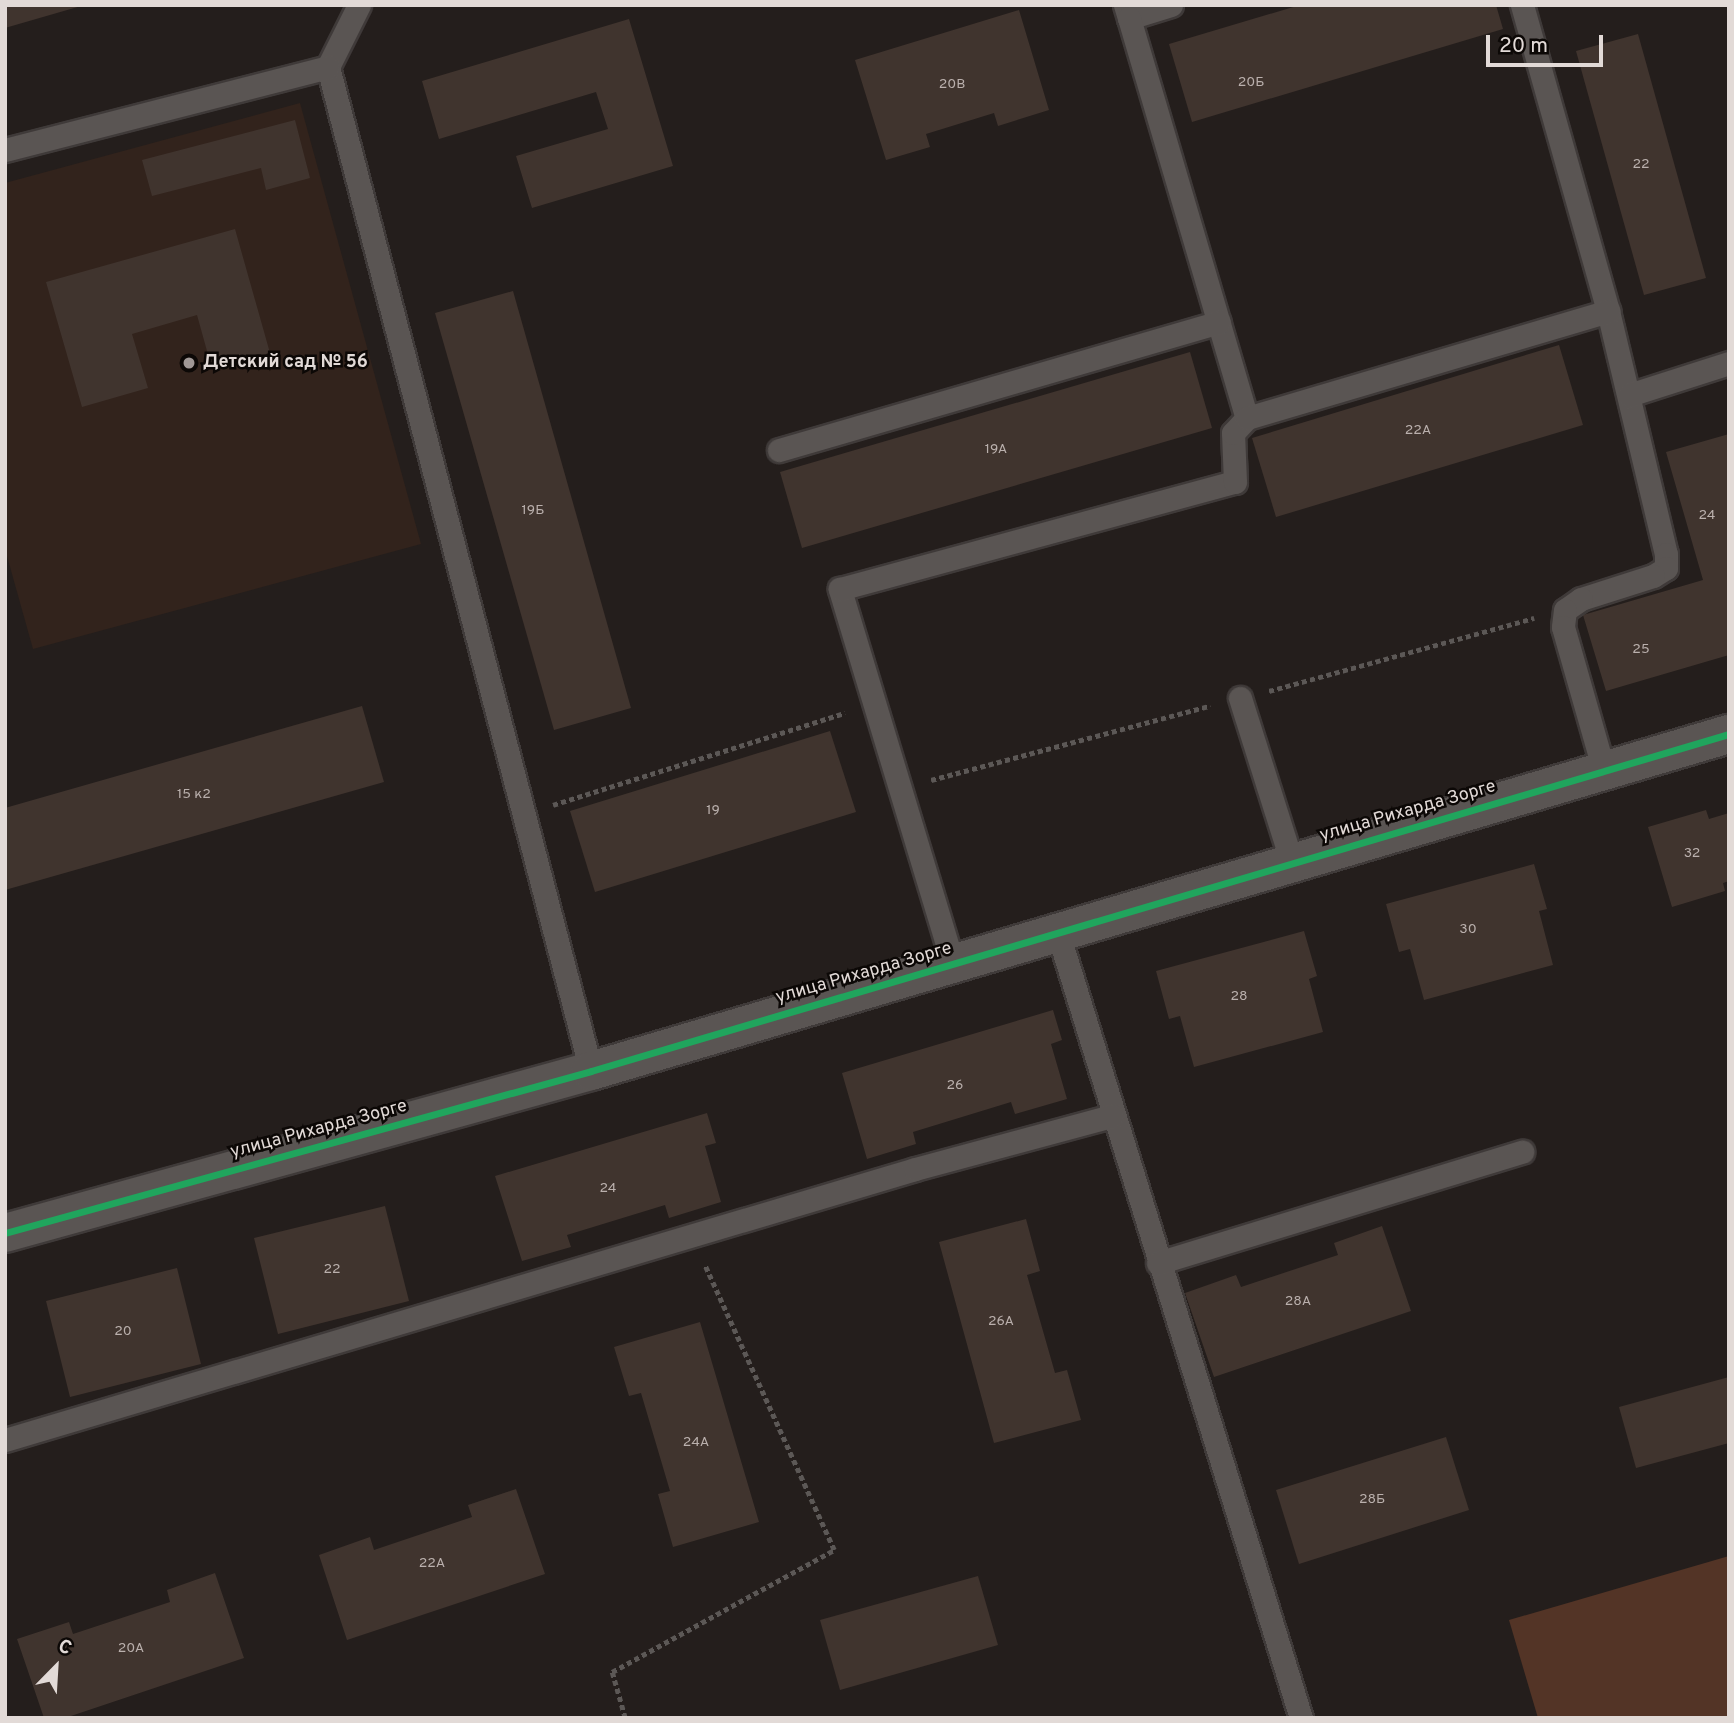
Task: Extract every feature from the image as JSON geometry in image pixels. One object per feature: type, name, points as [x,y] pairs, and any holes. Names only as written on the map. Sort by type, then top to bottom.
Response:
[{"type":"street","name":"улица Рихарда Зорге","points":[[5,1233],[591,1071],[1729,734]]},
{"type":"lane","points":[[359,5],[328,67],[591,1071]]},
{"type":"lane","points":[[1171,5],[1127,12],[1247,418]]},
{"type":"lane","points":[[1522,5],[1608,311],[1666,568],[1653,576],[1581,599],[1565,610],[1563,627],[1604,771]]},
{"type":"lane","points":[[5,150],[328,67]]},
{"type":"lane","points":[[953,964],[840,589],[1235,482],[1233,433],[1247,418],[1608,311]]},
{"type":"lane","points":[[779,450],[1219,322]]},
{"type":"lane","points":[[1629,395],[1729,363]]},
{"type":"lane","points":[[1240,698],[1292,863]]},
{"type":"lane","points":[[1058,933],[1112,1115],[1301,1718]]},
{"type":"lane","points":[[5,1440],[691,1236],[1112,1115]]},
{"type":"lane","points":[[1158,1263],[1522,1152]]},
{"type":"path","points":[[524,814],[876,703]]},
{"type":"path","points":[[625,1718],[612,1672],[834,1550],[691,1236]]},
{"type":"shaded area","name":"Детский сад № 56","points":[[300,103],[421,544],[33,649],[5,549],[5,183]]},
{"type":"shaded area","points":[[1729,1556],[1729,1718],[1538,1718],[1509,1620]]},
{"type":"building","points":[[5,5],[81,5],[81,6],[5,28]]},
{"type":"building","points":[[1300,5],[1496,5],[1503,29],[1192,122],[1169,44]]},
{"type":"building","points":[[1019,10],[1049,110],[998,126],[994,113],[926,134],[930,147],[886,160],[855,60]]},
{"type":"building","points":[[629,19],[673,166],[532,208],[516,156],[608,129],[596,92],[439,139],[422,81]]},
{"type":"building","points":[[1638,34],[1706,278],[1644,295],[1576,51]]},
{"type":"building","points":[[295,120],[310,178],[266,190],[261,168],[152,196],[142,160]]},
{"type":"building","points":[[235,229],[270,353],[212,369],[197,315],[132,334],[148,388],[82,407],[46,282]]},
{"type":"building","points":[[513,291],[631,708],[554,730],[435,313]]},
{"type":"building","points":[[1559,345],[1583,425],[1276,517],[1252,438]]},
{"type":"building","points":[[1190,352],[1212,428],[802,548],[780,472]]},
{"type":"building","points":[[1729,434],[1729,655],[1606,691],[1583,615],[1703,580],[1666,452]]},
{"type":"building","points":[[362,706],[384,782],[5,890],[5,808]]},
{"type":"building","points":[[830,731],[856,812],[595,892],[570,811]]},
{"type":"building","points":[[1706,810],[1709,819],[1729,813],[1729,881],[1723,883],[1725,891],[1672,907],[1648,827]]},
{"type":"building","points":[[1534,864],[1547,909],[1539,911],[1553,965],[1424,1000],[1410,949],[1399,952],[1386,904]]},
{"type":"building","points":[[1304,931],[1317,976],[1309,979],[1323,1032],[1194,1067],[1180,1016],[1169,1019],[1156,971]]},
{"type":"building","points":[[1053,1010],[1062,1040],[1051,1044],[1067,1099],[1015,1114],[1011,1102],[913,1132],[916,1144],[867,1159],[842,1073]]},
{"type":"building","points":[[707,1113],[716,1143],[705,1146],[721,1202],[669,1218],[665,1205],[567,1235],[571,1247],[522,1261],[495,1176]]},
{"type":"building","points":[[385,1206],[409,1301],[278,1334],[254,1238]]},
{"type":"building","points":[[1026,1219],[1040,1271],[1027,1275],[1055,1373],[1067,1370],[1081,1420],[994,1443],[939,1242]]},
{"type":"building","points":[[1382,1226],[1411,1311],[1214,1377],[1185,1293],[1236,1275],[1241,1287],[1338,1255],[1334,1243]]},
{"type":"building","points":[[177,1268],[201,1364],[70,1397],[46,1301]]},
{"type":"building","points":[[700,1322],[759,1522],[673,1547],[658,1494],[670,1491],[641,1393],[629,1396],[614,1347]]},
{"type":"building","points":[[1729,1377],[1729,1443],[1636,1468],[1619,1407]]},
{"type":"building","points":[[1446,1437],[1469,1510],[1299,1564],[1276,1490]]},
{"type":"building","points":[[516,1489],[545,1574],[347,1640],[319,1555],[370,1537],[374,1550],[472,1517],[468,1505]]},
{"type":"building","points":[[215,1573],[244,1658],[65,1718],[44,1718],[17,1639],[69,1622],[73,1634],[170,1602],[167,1590]]},
{"type":"building","points":[[978,1576],[998,1645],[840,1690],[820,1620]]},
{"type":"cycle path","points":[[5,1233],[591,1071],[1729,734]]},
{"type":"place","name":"Детский сад № 56","points":[[189,363]]}]
